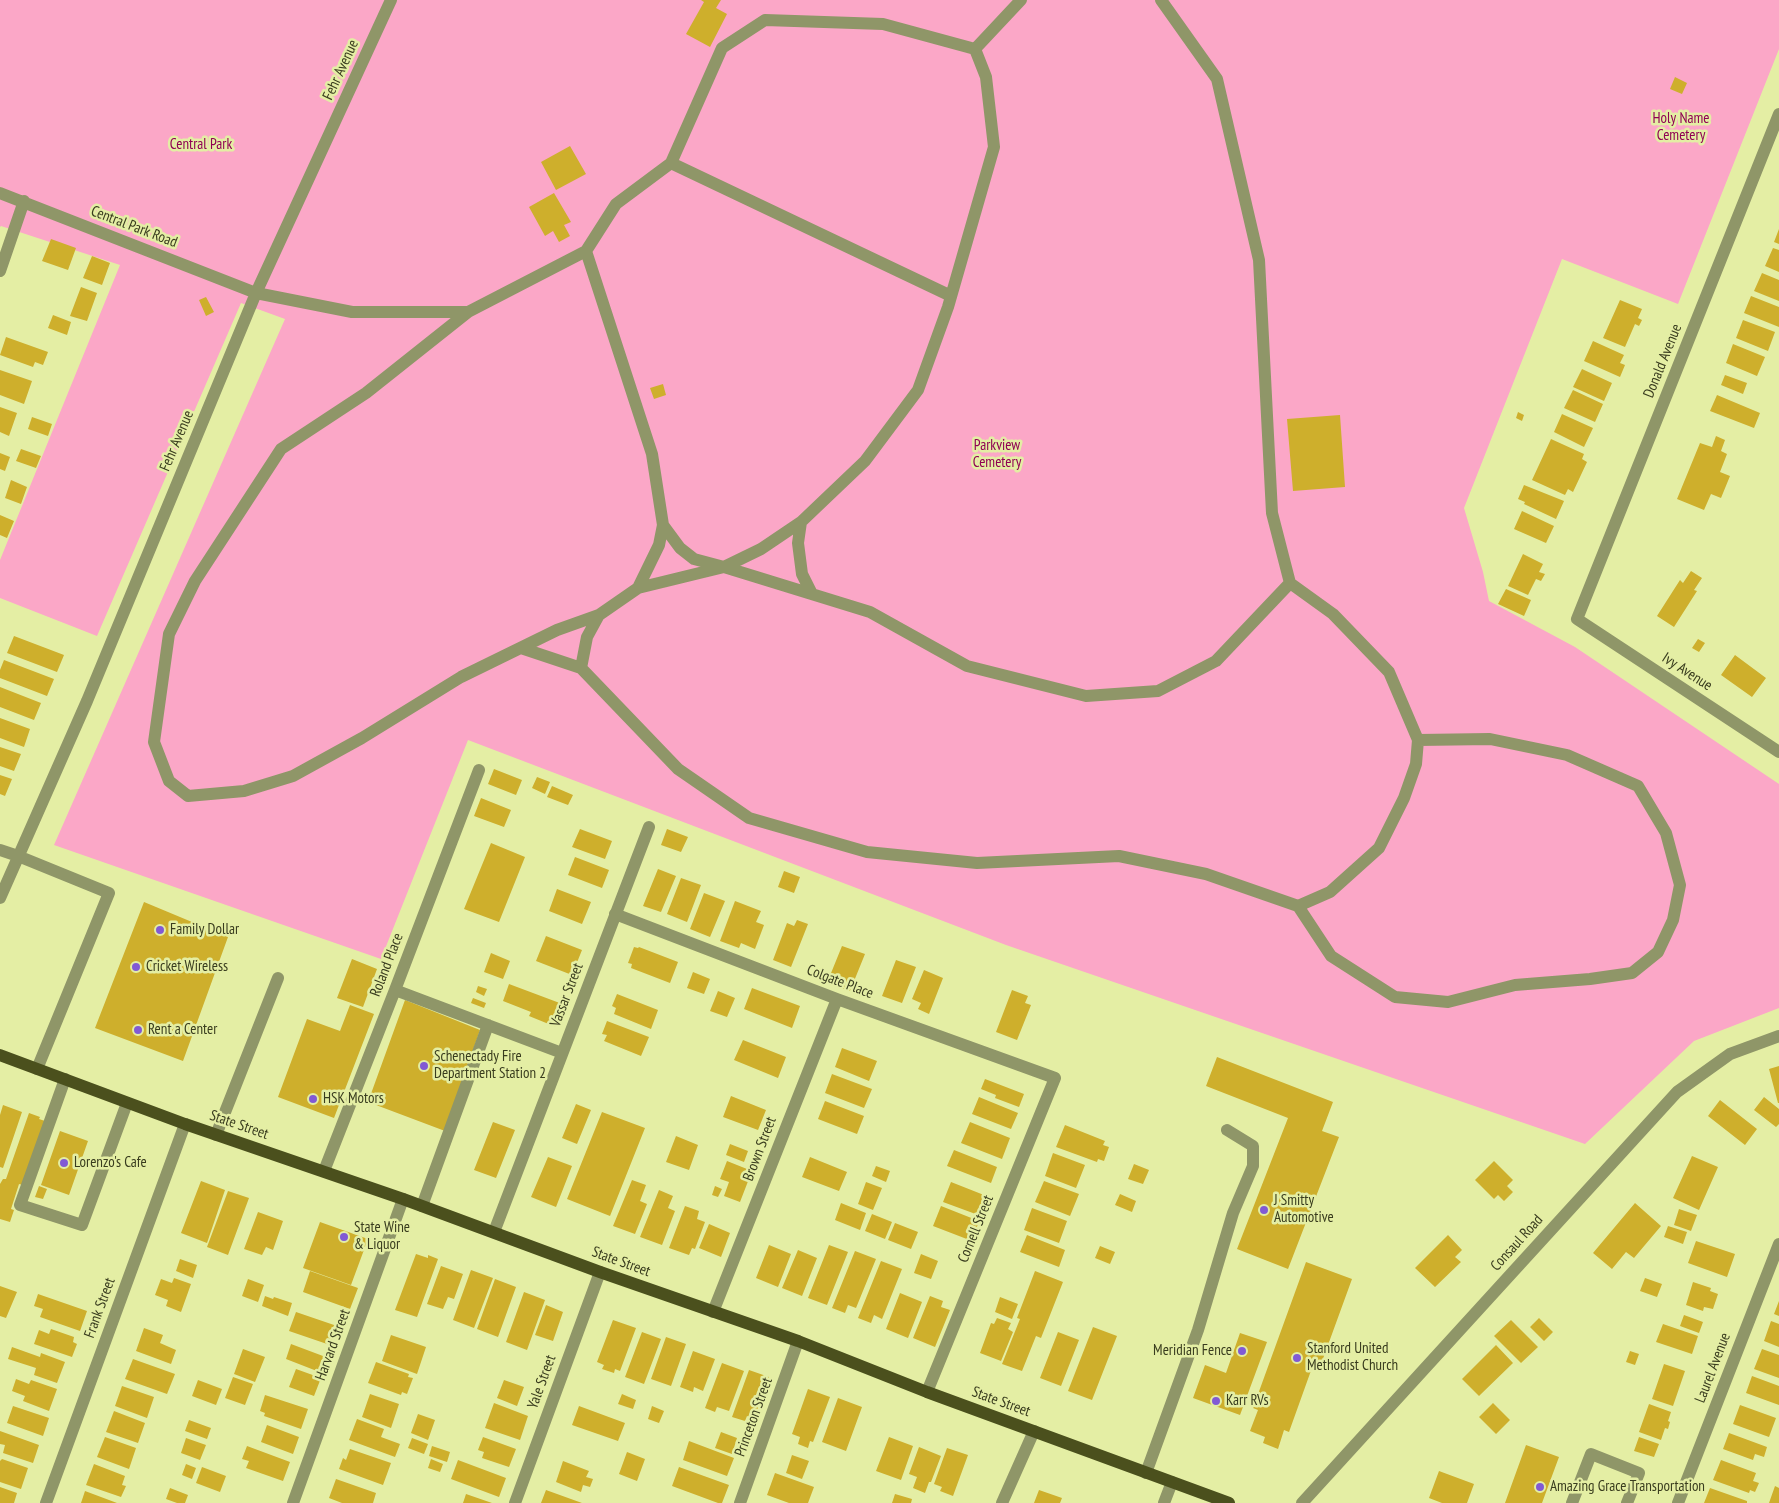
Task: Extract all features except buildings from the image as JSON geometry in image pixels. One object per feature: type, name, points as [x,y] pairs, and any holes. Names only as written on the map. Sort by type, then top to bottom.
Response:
[{"type":"main road","name":"State Street","points":[[0,1055],[185,1124],[404,1199],[600,1272],[798,1341],[927,1392],[1229,1503]]},
{"type":"street","name":"Fehr Avenue","points":[[0,898],[87,701],[256,293],[391,0]]},
{"type":"street","points":[[975,49],[1021,0]]},
{"type":"street","points":[[1161,0],[1218,79],[1259,260],[1272,513],[1290,583],[1333,614],[1389,672],[1418,740],[1416,764],[1404,798],[1379,848],[1330,892],[1298,906]]},
{"type":"street","points":[[765,20],[883,24],[975,49],[986,77],[994,147],[951,296],[918,390],[865,461],[801,522],[761,549],[724,567],[638,588],[599,615],[557,630],[461,677],[362,738],[293,776],[244,791],[188,796],[169,781],[154,742],[169,634],[195,581],[281,449],[366,393],[468,312],[586,250],[616,204],[671,163],[722,48],[765,20]]},
{"type":"street","name":"Donald Avenue","points":[[1577,619],[1779,114]]},
{"type":"street","points":[[671,163],[951,296]]},
{"type":"street","name":"Central Park Road","points":[[0,193],[256,293],[352,312],[468,312]]},
{"type":"street","points":[[0,271],[24,201]]},
{"type":"street","points":[[586,250],[652,454],[663,525],[659,545],[638,588]]},
{"type":"street","points":[[801,522],[798,544],[802,574],[812,594]]},
{"type":"street","points":[[663,525],[680,548],[694,559],[870,612],[967,666],[1086,696],[1158,691],[1216,662],[1290,583]]},
{"type":"street","points":[[581,668],[587,637],[599,615]]},
{"type":"street","name":"Ivy Avenue","points":[[1577,619],[1779,752]]},
{"type":"street","points":[[521,648],[581,668],[678,768],[749,818],[866,852],[977,863],[1119,856],[1206,874],[1298,906],[1332,956],[1395,997],[1448,1002],[1515,986],[1632,973],[1658,952],[1673,920],[1680,885],[1666,833],[1638,786],[1567,755],[1490,739],[1418,740]]},
{"type":"street","name":"Roland Place","points":[[324,1171],[479,770]]},
{"type":"street","name":"Vassar Street","points":[[494,1232],[650,827]]},
{"type":"street","points":[[0,850],[109,893],[37,1069]]},
{"type":"street","name":"Colgate Place","points":[[615,914],[837,999],[1055,1078]]},
{"type":"street","points":[[216,1135],[278,978]]},
{"type":"street","points":[[395,990],[562,1053]]},
{"type":"street","name":"Brown Street","points":[[714,1312],[837,999]]},
{"type":"street","points":[[422,1206],[488,1025]]},
{"type":"street","name":"Consaul Road","points":[[1302,1503],[1677,1092],[1730,1054],[1779,1036]]},
{"type":"street","name":"Cornell Street","points":[[927,1392],[1055,1078]]},
{"type":"street","points":[[65,1080],[20,1205],[82,1225],[127,1103]]},
{"type":"street","name":"Frank Street","points":[[46,1503],[185,1124]]},
{"type":"street","points":[[1146,1473],[1198,1330],[1233,1213],[1253,1166],[1253,1146],[1227,1130]]},
{"type":"street","name":"Harvard Street","points":[[292,1503],[404,1199]]},
{"type":"street","name":"Laurel Avenue","points":[[1678,1503],[1779,1244]]},
{"type":"street","name":"Yale Street","points":[[515,1503],[600,1272]]},
{"type":"street","name":"Princeton Street","points":[[740,1503],[798,1341]]},
{"type":"street","points":[[1002,1503],[1034,1431]]},
{"type":"street","points":[[1572,1503],[1591,1454],[1639,1472],[1627,1503]]},
{"type":"street","points":[[1164,1503],[1172,1482]]},
{"type":"green space","name":"Parkview Cemetery","points":[[0,0],[1779,0],[1779,49],[1678,304],[1562,259],[1464,508],[1483,572],[1489,601],[1575,647],[1779,784],[1779,1008],[1694,1041],[1585,1144],[1006,945],[468,740],[381,959],[54,845],[285,319],[241,303],[97,636],[0,598],[0,560],[120,265],[0,227]]},
{"type":"place","name":"Family Dollar","points":[[160,930]]},
{"type":"place","name":"Cricket Wireless","points":[[136,967]]},
{"type":"place","name":"Rent a Center","points":[[138,1030]]},
{"type":"place","name":"Schenectady Fire Department Station 2","points":[[424,1066]]},
{"type":"place","name":"HSK Motors","points":[[313,1099]]},
{"type":"place","name":"Lorenzo's Cafe","points":[[64,1163]]},
{"type":"place","name":"J Smitty Automotive","points":[[1264,1210]]},
{"type":"place","name":"State Wine & Liquor","points":[[344,1237]]},
{"type":"place","name":"Meridian Fence","points":[[1242,1351]]},
{"type":"place","name":"Stanford United Methodist Church","points":[[1297,1358]]},
{"type":"place","name":"Karr RVs","points":[[1216,1401]]},
{"type":"place","name":"Amazing Grace Transportation","points":[[1540,1487]]},
{"type":"park label","name":"Holy Name Cemetery","points":[[1681,128]]},
{"type":"park label","name":"Central Park","points":[[201,145]]}]
